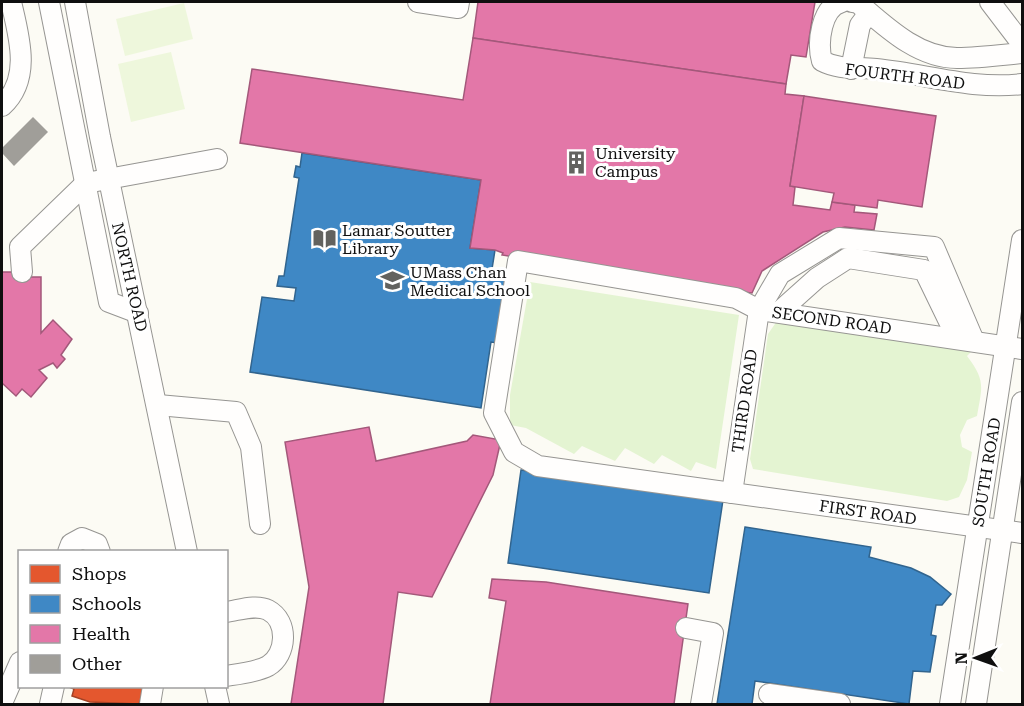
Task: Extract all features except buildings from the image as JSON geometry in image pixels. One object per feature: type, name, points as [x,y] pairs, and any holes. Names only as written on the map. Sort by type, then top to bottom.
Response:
[{"type":"street","points":[[2,106],[9,99],[21,69],[20,41],[12,2]]},
{"type":"street","points":[[49,2],[110,302],[138,313]]},
{"type":"street","name":"NORTH ROAD","points":[[75,2],[109,178],[187,550]]},
{"type":"street","points":[[418,2],[458,4]]},
{"type":"street","name":"FOURTH ROAD","points":[[842,2],[834,4],[826,12],[819,53],[822,61],[833,67],[876,69],[977,86],[996,87],[1023,84]]},
{"type":"street","name":"FOURTH ROAD","points":[[852,2],[908,44],[932,54],[955,58],[1023,53]]},
{"type":"street","points":[[990,2],[1023,44]]},
{"type":"street","points":[[851,69],[861,25],[869,13]]},
{"type":"street","points":[[22,272],[21,247],[86,183],[217,159]]},
{"type":"street","points":[[759,310],[780,274],[839,238],[934,247],[965,340]]},
{"type":"street","name":"SOUTH ROAD","points":[[950,705],[978,528],[1014,347],[1023,240]]},
{"type":"street","points":[[779,312],[817,278],[848,258],[924,270],[965,340]]},
{"type":"street","name":"SECOND ROAD","points":[[732,493],[538,466],[514,452],[494,413],[518,261],[736,298],[759,310],[1014,347]]},
{"type":"street","name":"THIRD ROAD","points":[[732,493],[759,310]]},
{"type":"street","name":"SOUTH ROAD","points":[[976,705],[1013,533],[1023,402]]},
{"type":"street","points":[[158,405],[236,412],[251,447],[260,524]]},
{"type":"street","name":"FIRST ROAD","points":[[732,493],[1013,533]]},
{"type":"street","points":[[69,550],[71,544],[82,538],[96,544],[98,550]]},
{"type":"street","points":[[228,612],[257,607],[269,610],[277,618],[282,631],[283,646],[278,657],[267,666],[228,676]]},
{"type":"street","points":[[686,628],[713,633],[701,705]]},
{"type":"street","points":[[2,703],[18,667]]},
{"type":"street","points":[[51,705],[54,688]]},
{"type":"street","points":[[150,705],[153,688]]},
{"type":"street","points":[[215,688],[219,705]]},
{"type":"street","points":[[769,694],[840,705]]},
{"type":"green space","points":[[184,3],[193,39],[125,56],[116,19]]},
{"type":"green space","points":[[171,52],[185,109],[131,122],[118,64]]},
{"type":"green space","points":[[530,282],[739,315],[716,469],[696,462],[691,471],[662,455],[654,464],[625,448],[615,461],[582,446],[574,454],[526,428],[510,425],[510,395]]},
{"type":"green space","points":[[777,321],[966,349],[971,352],[967,356],[980,378],[981,391],[977,416],[967,420],[960,435],[962,447],[972,452],[967,480],[959,497],[947,501],[753,469],[750,459],[768,334]]},
{"type":"place","name":"University Campus","points":[[577,162]]},
{"type":"place","name":"Lamar Soutter Library","points":[[324,239]]},
{"type":"place","name":"UMass Chan Medical School","points":[[392,281]]}]
